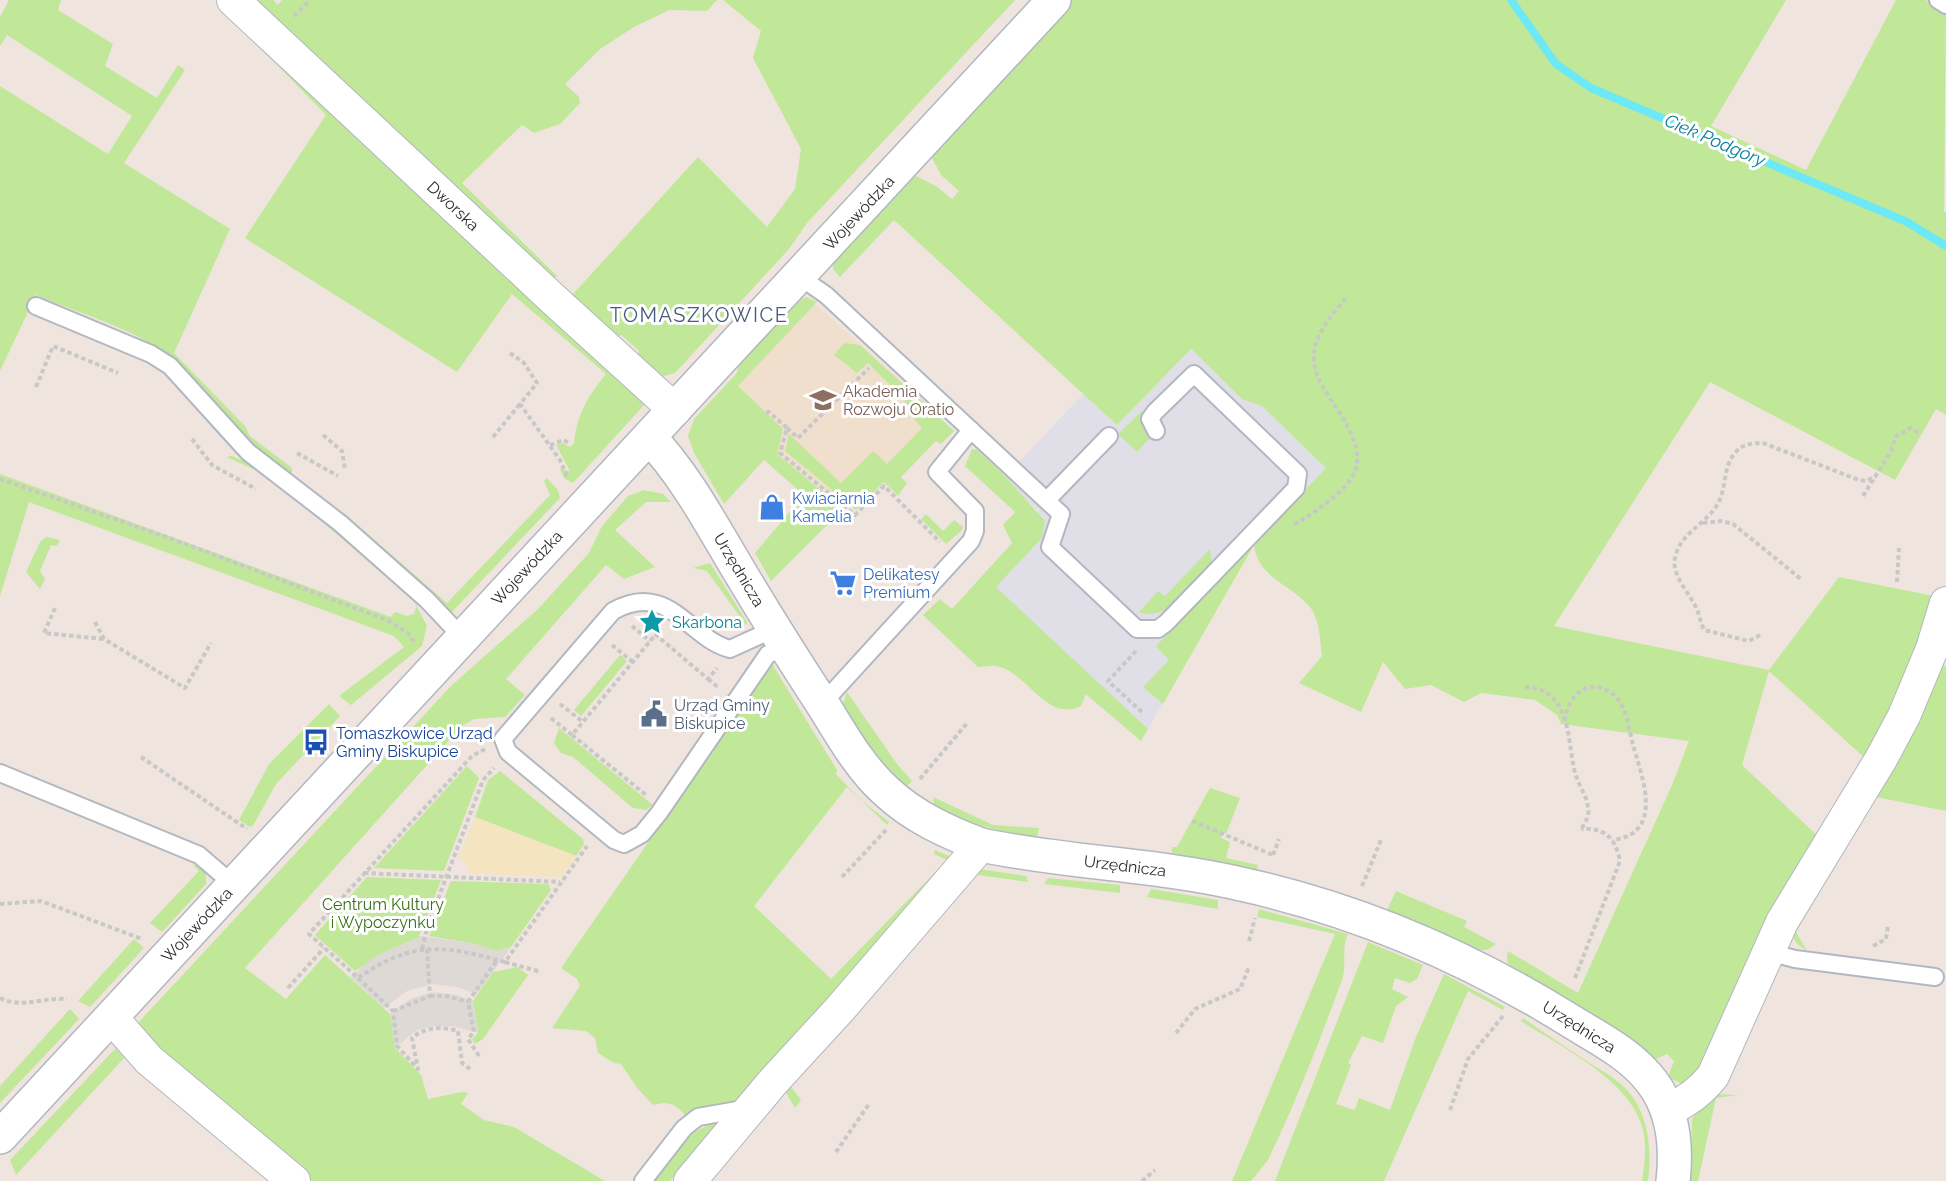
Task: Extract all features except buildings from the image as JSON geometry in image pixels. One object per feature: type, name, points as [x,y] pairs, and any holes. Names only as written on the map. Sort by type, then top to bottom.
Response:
[{"type":"main road","name":"Wojewódzka","points":[[0,1137],[462,637],[800,277],[1054,0]]},
{"type":"main road","name":"Urzędnicza","points":[[649,437],[669,458],[822,704],[857,757],[886,792],[945,832],[981,845],[1238,883],[1372,920],[1427,944],[1513,987],[1631,1060],[1653,1082],[1668,1110],[1674,1137],[1673,1181]]},
{"type":"street","name":"Dworska","points":[[233,0],[675,410]]},
{"type":"street","points":[[1668,1110],[1684,1103],[1703,1088],[1713,1076],[1782,922],[1881,759],[1919,683],[1939,652],[1946,603]]},
{"type":"street","points":[[690,1181],[750,1108],[981,845]]},
{"type":"street","points":[[112,1018],[165,1074],[294,1181]]},
{"type":"lane","points":[[1938,0],[1946,5]]},
{"type":"lane","points":[[800,277],[826,295],[1061,514],[1050,547],[1137,629],[1158,628],[1166,623],[1296,488],[1298,474],[1194,374],[1150,419],[1156,431]]},
{"type":"lane","points":[[36,306],[151,354],[170,366],[248,452],[340,523],[427,600],[462,637]]},
{"type":"lane","points":[[822,704],[957,559],[975,531],[975,511],[937,472],[971,430]]},
{"type":"lane","points":[[1047,500],[1109,436]]},
{"type":"lane","points":[[635,602],[675,611],[717,644],[730,649],[780,639],[662,809],[642,834],[624,844],[614,840],[600,829],[506,746],[534,704],[613,610],[635,602]]},
{"type":"lane","points":[[0,773],[199,855],[234,885]]},
{"type":"lane","points":[[1768,952],[1795,959],[1935,977]]},
{"type":"lane","points":[[644,1181],[684,1128],[698,1116],[750,1108]]},
{"type":"path","points":[[1248,538],[1304,520],[1344,490],[1353,479],[1356,447],[1346,422],[1317,377],[1313,359],[1318,336],[1347,296]]},
{"type":"path","points":[[36,387],[53,346],[118,373]]},
{"type":"path","points":[[493,437],[537,383],[524,363],[510,353]]},
{"type":"path","points":[[766,412],[769,412],[798,438],[868,367],[872,370]]},
{"type":"path","points":[[520,404],[566,471]]},
{"type":"path","points":[[787,428],[780,453],[855,515],[884,486],[957,559]]},
{"type":"path","points":[[1863,495],[1876,476],[1896,436],[1910,428],[1921,434]]},
{"type":"path","points":[[323,435],[342,451],[345,469]]},
{"type":"path","points":[[192,439],[212,465],[232,478],[264,492]]},
{"type":"path","points":[[550,445],[564,440],[570,444]]},
{"type":"path","points":[[1760,635],[1749,641],[1704,630],[1698,612],[1678,575],[1675,557],[1684,538],[1702,524],[1719,503],[1729,462],[1735,453],[1752,442],[1772,445],[1859,480],[1866,481],[1876,476]]},
{"type":"path","points":[[297,453],[338,476]]},
{"type":"path","points":[[0,479],[165,536],[387,620],[408,633],[416,649]]},
{"type":"path","points":[[1702,524],[1721,521],[1733,524],[1802,579]]},
{"type":"path","points":[[1897,582],[1899,548]]},
{"type":"path","points":[[55,608],[44,633],[104,639],[185,688],[211,643]]},
{"type":"path","points":[[572,735],[675,611]]},
{"type":"path","points":[[95,622],[104,639]]},
{"type":"path","points":[[1137,629],[1144,642],[1108,681],[1143,713]]},
{"type":"path","points":[[1525,687],[1536,687],[1549,694],[1557,703],[1565,721],[1576,777],[1588,806],[1589,817],[1581,829],[1593,828],[1613,840],[1627,838],[1639,827],[1646,812],[1647,795],[1624,712],[1617,698],[1596,687],[1584,688],[1574,695],[1567,705],[1565,721]]},
{"type":"path","points":[[534,704],[662,809]]},
{"type":"path","points":[[916,783],[968,723]]},
{"type":"path","points":[[470,1070],[462,1063],[458,1031],[448,1028],[418,1033],[412,1038],[418,1069],[397,1046],[393,1011],[309,934],[472,756],[506,746]]},
{"type":"path","points":[[430,996],[425,949],[427,928],[483,780],[506,746]]},
{"type":"path","points":[[141,757],[237,822]]},
{"type":"path","points":[[1192,821],[1274,855]]},
{"type":"path","points":[[842,877],[889,826]]},
{"type":"path","points":[[505,962],[600,829]]},
{"type":"path","points":[[1271,861],[1279,839]]},
{"type":"path","points":[[1358,897],[1381,840]]},
{"type":"path","points":[[1575,978],[1620,861],[1613,840]]},
{"type":"path","points":[[364,873],[561,882]]},
{"type":"path","points":[[0,904],[41,901],[150,942]]},
{"type":"path","points":[[1249,941],[1255,917]]},
{"type":"path","points":[[1869,948],[1886,939],[1888,924]]},
{"type":"path","points":[[288,988],[324,948]]},
{"type":"path","points":[[358,978],[400,953],[425,949],[446,949],[541,972]]},
{"type":"path","points":[[479,1056],[468,1039],[474,1032],[468,1002],[497,960]]},
{"type":"path","points":[[1176,1033],[1195,1009],[1240,989],[1249,967]]},
{"type":"path","points":[[393,1011],[430,996],[447,996],[468,1002]]},
{"type":"path","points":[[0,998],[21,1004],[48,998],[67,999]]},
{"type":"path","points":[[1450,1110],[1468,1059],[1506,1012]]},
{"type":"path","points":[[836,1152],[869,1104]]},
{"type":"path","points":[[1142,1181],[1155,1170]]},
{"type":"shaded area","name":"Akademia Rozwoju Oratio","points":[[815,304],[937,413],[843,509],[768,446],[690,436]]},
{"type":"shaded area","points":[[1194,346],[1265,403],[1331,469],[1254,544],[1141,741],[1085,694],[957,614],[1038,511],[1004,478],[1084,393],[1117,425]]},
{"type":"shaded area","points":[[420,936],[471,943],[497,951],[511,947],[477,994],[457,987],[432,984],[407,991],[384,1008],[350,977],[374,957]]},
{"type":"shaded area","points":[[433,992],[457,995],[473,1001],[478,1033],[453,1026],[433,1026],[417,1030],[395,1048],[390,1014],[412,998]]},
{"type":"green space","points":[[9,0],[61,0],[58,10],[113,44],[105,66],[157,98],[178,65],[185,70],[124,163],[230,229],[174,353],[245,426],[250,436],[292,468],[292,473],[281,468],[266,456],[169,357],[156,347],[106,322],[36,295],[0,371],[0,86],[108,154],[132,116],[7,35],[0,46],[0,17]]},
{"type":"green space","points":[[250,0],[273,0],[278,5],[282,0],[717,0],[707,11],[669,10],[634,27],[600,49],[565,84],[579,97],[580,103],[560,124],[534,133],[522,125],[462,183],[557,276],[549,283]]},
{"type":"green space","points":[[723,0],[1015,0],[807,223],[789,249],[675,373],[657,378],[635,361],[639,351],[621,335],[613,341],[568,300],[698,157],[767,227],[795,189],[801,149],[753,58],[761,31]]},
{"type":"green space","points":[[1071,0],[1786,0],[1711,126],[1806,170],[1896,0],[1926,0],[1946,13],[1944,212],[1946,212],[1946,415],[1936,409],[1895,480],[1710,382],[1554,626],[1769,670],[1839,577],[1934,596],[1939,604],[1867,760],[1769,671],[1742,765],[1819,837],[1713,1059],[1684,1085],[1668,1077],[1674,1061],[1667,1054],[1656,1059],[1638,1044],[1513,971],[1508,964],[1507,957],[1508,951],[1578,993],[1672,785],[1689,741],[1561,724],[1557,715],[1535,700],[1481,693],[1464,702],[1431,685],[1405,689],[1383,662],[1361,712],[1299,683],[1322,656],[1315,617],[1313,611],[1301,598],[1261,565],[1254,545],[1163,704],[1143,687],[1169,660],[1156,646],[1326,468],[1262,406],[1242,399],[1191,349],[1117,425],[894,220],[840,277],[833,269],[833,260],[910,178],[916,176],[936,186],[952,199],[959,191],[941,175],[932,158],[948,135]]},
{"type":"green space","points":[[246,33],[645,404],[573,483],[564,478],[560,469],[570,471],[556,445],[563,443],[570,447],[574,443],[584,406],[606,374],[512,294],[457,372],[245,238],[326,115]]},
{"type":"green space","points":[[806,297],[817,302],[738,386],[783,429],[777,454],[843,509],[771,581],[755,553],[804,495],[764,460],[724,504],[694,453],[688,436],[694,419],[737,373],[739,363],[796,303]]},
{"type":"green space","points":[[844,343],[860,345],[954,431],[941,444],[936,441],[901,477],[907,483],[898,496],[884,482],[856,510],[785,451],[789,434],[841,483],[873,451],[887,464],[922,428],[914,419],[917,412],[868,363],[857,373],[834,355]]},
{"type":"green space","points":[[1143,410],[1142,426],[1149,439],[1137,452],[1118,434]]},
{"type":"green space","points":[[972,449],[977,450],[1005,476],[1045,521],[1042,538],[996,587],[1148,729],[1141,741],[1086,694],[1081,706],[1069,709],[1058,708],[1048,703],[1008,670],[997,666],[978,667],[923,615],[940,599],[952,609],[1012,543],[1003,525],[1015,512],[965,466]]},
{"type":"green space","points":[[232,456],[273,475],[409,592],[414,601],[271,477],[226,457]]},
{"type":"green space","points":[[0,474],[391,617],[395,612],[407,616],[414,614],[416,606],[427,626],[422,646],[351,705],[339,696],[404,647],[394,636],[29,502],[0,596]]},
{"type":"green space","points":[[547,478],[558,490],[560,498],[450,614],[344,519],[345,514],[447,603],[550,495],[544,481]]},
{"type":"green space","points":[[644,490],[663,494],[671,502],[646,502],[615,530],[655,567],[624,579],[606,565],[506,679],[525,695],[505,717],[474,719],[462,726],[245,968],[286,999],[325,955],[390,1014],[395,1048],[421,1075],[428,1099],[462,1092],[468,1093],[461,1104],[484,1120],[514,1127],[605,1181],[304,1181],[144,1042],[138,1023],[451,686],[538,609],[589,553],[602,526],[628,496]]},
{"type":"green space","points":[[926,514],[943,531],[954,520],[963,527],[962,530],[946,544],[921,519]]},
{"type":"green space","points":[[46,537],[60,540],[57,546],[51,545],[40,571],[45,579],[40,589],[26,572],[40,542]]},
{"type":"green space","points":[[1210,549],[1212,563],[1180,599],[1160,612],[1150,614],[1139,612],[1158,591],[1165,596]]},
{"type":"green space","points":[[710,563],[747,622],[746,625],[707,571],[693,568]]},
{"type":"green space","points":[[620,655],[627,661],[581,716],[574,710]]},
{"type":"green space","points":[[772,664],[837,770],[836,774],[862,801],[889,822],[887,825],[847,787],[754,906],[831,979],[947,860],[934,854],[935,850],[949,856],[951,864],[737,1102],[712,1106],[685,1115],[671,1104],[653,1105],[638,1089],[621,1064],[614,1063],[598,1053],[595,1038],[586,1031],[552,1028],[580,986],[577,979],[561,968]]},
{"type":"green space","points":[[1938,666],[1946,666],[1946,811],[1876,797],[1796,932],[1807,951],[1797,944],[1793,937],[1794,926]]},
{"type":"green space","points":[[847,692],[897,764],[912,781],[906,787],[878,759],[842,706]]},
{"type":"green space","points":[[329,704],[340,716],[276,784],[254,824],[250,827],[239,820],[269,764]]},
{"type":"green space","points":[[559,728],[653,805],[646,810],[633,808],[573,757],[561,753],[554,743]]},
{"type":"green space","name":"Centrum Kultury i Wypoczynku","points":[[467,766],[479,778],[444,871],[374,868]]},
{"type":"green space","points":[[500,771],[583,839],[584,844],[576,856],[475,817],[488,780]]},
{"type":"green space","points":[[1210,788],[1240,798],[1226,834],[1222,833],[1221,838],[1230,842],[1226,858],[1258,865],[1256,872],[1172,857],[1172,847],[1177,847]]},
{"type":"green space","points":[[933,797],[993,825],[1039,828],[1037,838],[997,830],[959,818],[934,806]]},
{"type":"green space","points":[[192,864],[206,871],[206,884],[162,932],[150,923],[199,871]]},
{"type":"green space","points":[[972,868],[1026,876],[1028,882],[970,874],[846,1014],[849,1016],[789,1084],[801,1100],[795,1108],[785,1091],[790,1075],[938,903]]},
{"type":"green space","name":"Centrum Kultury i Wypoczynku","points":[[367,877],[441,880],[418,939],[389,950],[355,971],[315,935]]},
{"type":"green space","points":[[1048,878],[1120,885],[1120,893],[1044,884]]},
{"type":"green space","name":"Centrum Kultury i Wypoczynku","points":[[451,881],[548,884],[551,890],[511,947],[497,951],[471,943],[429,936]]},
{"type":"green space","points":[[1151,889],[1218,900],[1218,909],[1147,897]]},
{"type":"green space","points":[[1396,891],[1467,921],[1464,927],[1496,944],[1487,950],[1477,950],[1386,912]]},
{"type":"green space","points":[[1259,909],[1348,934],[1342,980],[1307,1071],[1268,1160],[1251,1181],[1232,1181],[1335,934],[1257,917]]},
{"type":"green space","points":[[134,939],[144,948],[90,1007],[78,1001]]},
{"type":"green space","points":[[1368,942],[1423,965],[1417,979],[1410,983],[1395,978],[1392,989],[1408,997],[1396,1006],[1383,1043],[1362,1036],[1348,1063],[1351,1065],[1336,1104],[1355,1110],[1359,1098],[1390,1110],[1416,1037],[1444,974],[1505,1007],[1503,1010],[1468,991],[1384,1181],[1275,1181]]},
{"type":"green space","points":[[517,967],[528,975],[483,1039],[475,1044],[472,1039],[478,1033],[473,1001],[493,972]]},
{"type":"green space","points":[[70,1009],[79,1019],[0,1103],[0,1086]]},
{"type":"green space","points":[[1523,1018],[1612,1077],[1634,1099],[1640,1109],[1647,1132],[1648,1181],[1642,1181],[1645,1139],[1642,1126],[1623,1093],[1591,1065],[1521,1021]]},
{"type":"green space","points":[[116,1048],[124,1058],[16,1175],[10,1160]]},
{"type":"green space","points":[[1710,1094],[1739,1095],[1716,1098],[1698,1181],[1690,1181],[1692,1119]]},
{"type":"green space","points":[[721,1122],[670,1181],[653,1181],[687,1139],[705,1126]]},
{"type":"sand","points":[[475,817],[576,856],[561,877],[469,873],[466,862],[459,857]]},
{"type":"waterway","name":"Ciek Podgóry","points":[[1511,0],[1556,64],[1591,88],[1907,222],[1946,246]]},
{"type":"place","name":"Akademia Rozwoju Oratio","points":[[823,400]]},
{"type":"place","name":"Kwiaciarnia Kamelia","points":[[772,507]]},
{"type":"place","name":"Delikatesy Premium","points":[[843,583]]},
{"type":"place","name":"Skarbona","points":[[652,622]]},
{"type":"place","name":"Urząd Gminy Biskupice","points":[[654,714]]},
{"type":"place","name":"Tomaszkowice Urząd Gminy Biskupice","points":[[316,742]]},
{"type":"district","name":"TOMASZKOWICE","points":[[699,315]]}]
